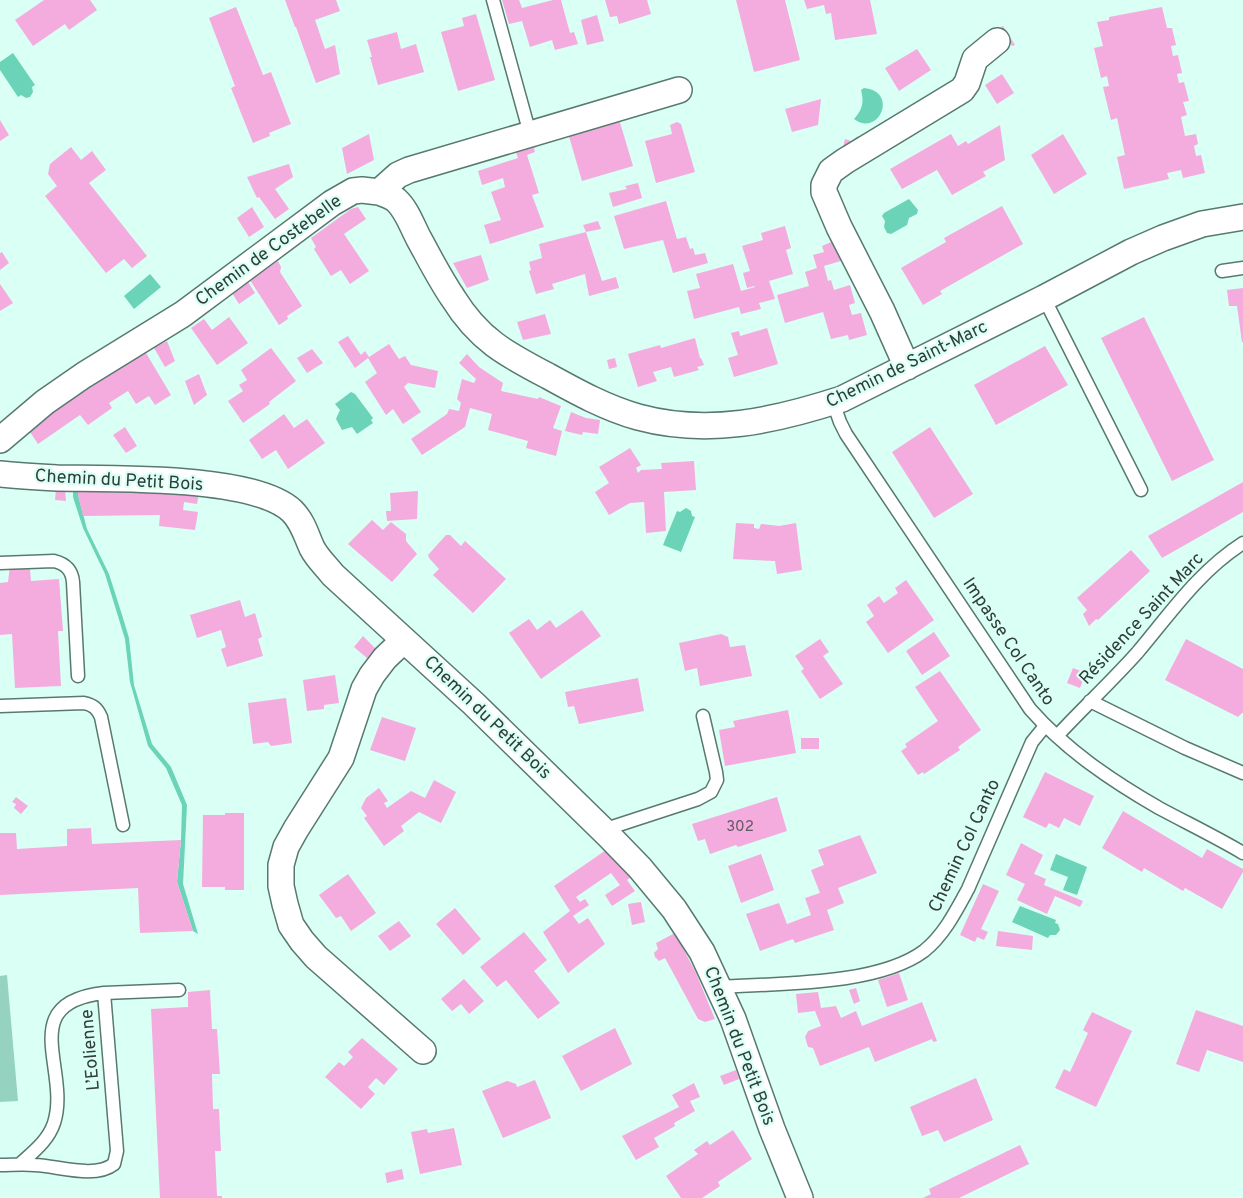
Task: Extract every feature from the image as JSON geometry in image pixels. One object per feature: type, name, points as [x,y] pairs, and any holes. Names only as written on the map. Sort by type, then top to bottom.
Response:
[{"type":"street","points":[[907,367],[882,311],[839,228],[824,192],[824,185],[831,171],[838,166],[962,90],[967,83],[975,59],[997,41]]},
{"type":"street","points":[[379,192],[398,175],[410,170],[679,90]]},
{"type":"street","name":"Chemin de Costebelle","points":[[0,440],[45,402],[84,375],[183,314],[332,203],[353,192],[362,190],[379,192]]},
{"type":"street","name":"Chemin de Saint-Marc","points":[[379,192],[395,200],[404,210],[454,300],[473,326],[486,339],[527,365],[606,406],[637,417],[690,426],[717,426],[771,419],[833,402],[907,367],[1131,252],[1202,224],[1243,217]]},
{"type":"street","name":"Chemin du Petit Bois","points":[[0,474],[58,478],[156,479],[225,487],[273,499],[292,511],[316,555],[333,575],[474,704],[603,830],[640,868],[674,909],[702,952],[733,1019],[772,1129],[800,1198]]},
{"type":"street","points":[[404,640],[385,658],[364,689],[340,758],[286,847],[281,865],[281,886],[292,925],[311,952],[423,1051]]},
{"type":"lane","points":[[493,0],[530,134]]},
{"type":"lane","points":[[1222,271],[1243,268]]},
{"type":"lane","points":[[1044,298],[1141,490]]},
{"type":"lane","name":"Impasse Col Canto","points":[[833,402],[846,434],[1030,709],[1045,726],[1106,775],[1159,807],[1243,853]]},
{"type":"lane","name":"Résidence Saint Marc","points":[[1057,736],[1126,665],[1196,581],[1243,543]]},
{"type":"lane","points":[[0,563],[54,562],[60,563],[69,570],[73,582],[78,676]]},
{"type":"lane","name":"Résidence Saint Marc","points":[[1090,701],[1185,748],[1243,772]]},
{"type":"lane","points":[[0,706],[84,703],[93,705],[101,717],[123,825]]},
{"type":"lane","points":[[603,830],[698,799],[711,792],[716,780],[716,772],[702,716]]},
{"type":"lane","name":"Chemin Col Canto","points":[[719,987],[844,978],[892,967],[924,951],[947,926],[968,889],[1032,742],[1045,726]]},
{"type":"lane","points":[[104,993],[179,990]]},
{"type":"lane","name":"L’Eolienne","points":[[0,1165],[20,1164],[95,1171],[109,1168],[114,1164],[117,1151],[104,993],[79,998],[70,1002],[56,1015],[51,1041],[58,1096],[54,1125],[44,1142],[20,1164]]},
{"type":"shaded area","points":[[13,53],[35,85],[32,87],[33,92],[30,97],[26,98],[21,95],[18,97],[0,70],[0,62]]},
{"type":"shaded area","points":[[864,88],[875,91],[881,97],[883,104],[882,112],[871,123],[863,123],[854,119],[861,109],[861,90]]},
{"type":"shaded area","points":[[909,199],[918,210],[917,214],[909,218],[907,225],[891,234],[887,233],[882,216]]},
{"type":"shaded area","points":[[150,274],[161,287],[134,309],[124,296]]},
{"type":"shaded area","points":[[351,392],[355,394],[373,418],[371,420],[373,423],[357,434],[352,427],[342,430],[336,419],[340,410],[335,404]]},
{"type":"shaded area","points":[[73,486],[78,486],[78,495],[87,529],[109,574],[123,618],[129,638],[134,685],[152,744],[171,767],[187,805],[183,884],[198,934],[193,931],[177,882],[182,805],[166,768],[148,746],[130,682],[125,639],[105,574],[83,528],[73,497]]},
{"type":"shaded area","points":[[686,508],[695,517],[681,552],[663,545],[677,511],[680,512]]},
{"type":"shaded area","points":[[1056,854],[1087,867],[1077,895],[1063,890],[1068,877],[1050,870]]},
{"type":"shaded area","points":[[1020,906],[1056,920],[1055,923],[1058,924],[1060,930],[1056,935],[1050,935],[1048,938],[1012,922]]},
{"type":"shaded area","points":[[7,975],[18,1101],[0,1102],[0,976]]},
{"type":"building","points":[[44,0],[90,0],[97,10],[69,30],[65,24],[33,46],[15,20]]},
{"type":"building","points":[[285,0],[336,0],[340,11],[315,20],[325,49],[335,45],[340,74],[316,83]]},
{"type":"building","points":[[502,0],[519,0],[522,8],[553,0],[561,0],[570,33],[574,32],[578,44],[555,50],[552,40],[530,47],[522,21],[509,24]]},
{"type":"building","points":[[605,0],[647,0],[651,14],[619,24],[617,16],[610,17]]},
{"type":"building","points":[[736,0],[785,0],[800,60],[754,72]]},
{"type":"building","points":[[804,0],[870,0],[877,34],[835,40],[831,13],[826,14],[824,5],[807,9]]},
{"type":"building","points":[[236,7],[263,75],[271,72],[291,124],[269,133],[270,136],[253,143],[231,88],[235,86],[209,18]]},
{"type":"building","points":[[1162,7],[1167,28],[1172,28],[1176,45],[1171,46],[1173,56],[1178,55],[1182,73],[1177,74],[1179,83],[1184,82],[1189,101],[1183,102],[1187,115],[1181,117],[1185,136],[1196,134],[1198,144],[1194,146],[1196,156],[1201,155],[1205,173],[1183,178],[1181,170],[1167,173],[1169,179],[1124,189],[1117,157],[1125,155],[1117,118],[1111,120],[1103,87],[1109,86],[1107,76],[1101,78],[1094,48],[1103,46],[1097,22],[1109,20],[1109,17]]},
{"type":"building","points":[[476,14],[495,80],[458,91],[441,32],[464,26],[462,18]]},
{"type":"building","points":[[597,15],[604,41],[587,45],[581,20]]},
{"type":"building","points":[[1003,26],[1015,45],[1012,46],[1001,27]]},
{"type":"building","points":[[397,32],[401,49],[416,44],[424,72],[378,85],[367,40]]},
{"type":"building","points":[[917,49],[931,70],[899,91],[885,68]]},
{"type":"building","points":[[1002,74],[1014,93],[997,104],[985,85]]},
{"type":"building","points":[[821,99],[818,125],[792,132],[785,109]]},
{"type":"building","points":[[619,119],[633,166],[582,181],[568,133]]},
{"type":"building","points":[[0,120],[9,135],[0,141]]},
{"type":"building","points":[[677,122],[681,124],[695,172],[656,183],[645,141],[672,134],[670,125]]},
{"type":"building","points":[[1000,125],[1005,160],[983,172],[986,176],[952,195],[937,170],[902,189],[890,169],[951,134],[958,146],[966,141],[968,144]]},
{"type":"building","points":[[369,134],[374,160],[347,174],[342,148]]},
{"type":"building","points":[[1063,134],[1087,174],[1054,194],[1031,155]]},
{"type":"building","points":[[858,136],[862,143],[842,152],[845,139],[851,141]]},
{"type":"building","points":[[536,144],[535,152],[527,155],[539,193],[532,195],[544,227],[490,244],[484,225],[501,220],[491,192],[505,187],[503,178],[482,185],[478,171],[518,158],[515,150]]},
{"type":"building","points":[[71,147],[81,160],[92,151],[106,170],[89,183],[147,256],[132,268],[124,259],[106,273],[45,196],[57,186],[48,174],[50,164]]},
{"type":"building","points":[[289,164],[293,177],[275,189],[289,209],[275,219],[259,197],[257,198],[247,177]]},
{"type":"building","points":[[638,183],[642,198],[613,207],[609,193],[627,189],[625,186]]},
{"type":"building","points":[[666,201],[677,239],[686,237],[690,249],[693,248],[695,255],[705,253],[708,263],[673,273],[663,240],[624,249],[614,216]]},
{"type":"building","points":[[1002,206],[1023,244],[940,291],[942,294],[923,305],[901,268],[946,242],[944,238]]},
{"type":"building","points":[[252,207],[264,227],[249,237],[237,218]]},
{"type":"building","points":[[358,207],[366,219],[344,234],[369,271],[350,284],[341,270],[331,276],[314,249],[316,247],[311,238],[351,209]]},
{"type":"building","points":[[598,221],[601,229],[586,232],[583,225]]},
{"type":"building","points":[[785,226],[791,248],[786,250],[793,274],[769,281],[775,299],[759,303],[761,309],[741,314],[739,307],[694,319],[687,291],[700,288],[696,274],[733,264],[741,291],[755,287],[747,288],[743,273],[750,271],[742,246],[763,240],[761,233]]},
{"type":"building","points":[[586,232],[602,281],[616,277],[619,288],[589,296],[585,274],[552,284],[554,289],[536,294],[529,271],[531,270],[529,262],[542,258],[539,244]]},
{"type":"building","points":[[836,240],[844,260],[824,266],[828,281],[831,280],[834,290],[850,285],[855,303],[849,305],[852,315],[861,313],[867,335],[849,340],[848,335],[831,339],[823,312],[785,323],[777,295],[809,286],[805,272],[817,268],[813,255],[824,252],[822,246]]},
{"type":"building","points":[[2,252],[9,263],[0,270],[0,253]]},
{"type":"building","points":[[481,255],[489,280],[467,288],[453,263]]},
{"type":"building","points":[[278,261],[281,267],[280,272],[302,306],[287,316],[288,319],[279,325],[250,280]]},
{"type":"building","points":[[248,282],[255,293],[239,304],[232,293]]},
{"type":"building","points":[[0,284],[13,303],[0,311]]},
{"type":"building","points":[[1243,288],[1242,342],[1237,306],[1229,306],[1227,290]]},
{"type":"building","points":[[545,314],[551,334],[523,340],[517,322]]},
{"type":"building","points":[[229,317],[248,343],[217,365],[191,328],[204,319],[212,330]]},
{"type":"building","points":[[1144,317],[1214,460],[1172,481],[1101,338]]},
{"type":"building","points":[[767,328],[778,364],[734,377],[728,358],[738,355],[731,333],[739,331],[740,336]]},
{"type":"building","points":[[348,336],[361,355],[365,351],[369,357],[389,344],[399,359],[405,356],[411,365],[438,371],[435,388],[408,383],[404,387],[421,412],[403,424],[393,409],[386,415],[365,382],[377,373],[368,358],[355,368],[338,342]]},
{"type":"building","points":[[695,338],[700,358],[704,365],[697,367],[699,370],[674,377],[671,367],[653,372],[657,381],[638,387],[628,354],[660,345],[661,348]]},
{"type":"building","points":[[167,341],[175,361],[165,367],[154,348]]},
{"type":"building","points":[[1045,346],[1068,385],[996,425],[974,385]]},
{"type":"building","points":[[271,348],[296,381],[269,402],[270,404],[243,423],[228,401],[243,391],[239,385],[247,380],[241,370]]},
{"type":"building","points":[[312,349],[323,363],[307,373],[297,358]]},
{"type":"building","points":[[146,353],[171,395],[155,405],[149,396],[136,404],[128,391],[109,403],[112,408],[88,425],[80,415],[38,444],[28,429],[60,404]]},
{"type":"building","points":[[467,354],[479,367],[503,383],[501,391],[538,399],[539,397],[561,406],[553,428],[562,431],[556,456],[526,448],[528,441],[488,430],[492,414],[470,408],[465,427],[422,455],[411,439],[447,414],[449,409],[459,411],[461,403],[457,399],[462,379],[474,383],[476,379],[459,363]]},
{"type":"building","points":[[615,358],[617,367],[609,369],[607,360]]},
{"type":"building","points":[[199,374],[207,395],[194,405],[185,381]]},
{"type":"building","points":[[571,412],[586,418],[600,420],[598,434],[583,432],[582,435],[565,431]]},
{"type":"building","points":[[284,414],[294,428],[307,419],[325,443],[288,469],[276,450],[262,459],[249,440]]},
{"type":"building","points":[[125,427],[137,446],[126,453],[113,435]]},
{"type":"building","points":[[930,427],[973,494],[934,518],[892,452]]},
{"type":"building","points":[[630,448],[641,465],[636,468],[638,473],[641,470],[662,469],[661,463],[694,461],[696,490],[664,492],[666,531],[646,533],[644,502],[630,503],[609,515],[595,492],[609,483],[599,467]]},
{"type":"building","points":[[1243,482],[1243,512],[1162,558],[1148,536]]},
{"type":"building","points":[[78,486],[199,493],[197,504],[184,502],[183,510],[198,512],[195,530],[159,526],[160,515],[83,516]]},
{"type":"building","points":[[56,488],[65,489],[66,501],[55,500]]},
{"type":"building","points":[[418,491],[417,519],[387,521],[386,511],[391,511],[390,493]]},
{"type":"building","points":[[372,520],[383,530],[391,522],[406,534],[406,541],[417,554],[392,582],[348,544]]},
{"type":"building","points":[[736,523],[754,524],[754,528],[759,529],[761,524],[779,526],[796,523],[802,570],[777,574],[775,561],[733,559]]},
{"type":"building","points":[[446,535],[450,535],[461,546],[465,541],[506,579],[473,613],[433,575],[439,569],[428,555]]},
{"type":"building","points":[[1131,550],[1150,571],[1098,620],[1096,619],[1089,626],[1083,614],[1087,610],[1077,598]]},
{"type":"building","points":[[10,566],[30,569],[31,581],[59,579],[63,631],[58,631],[61,686],[15,688],[12,634],[0,635],[0,583],[8,582]]},
{"type":"building","points":[[906,580],[934,620],[888,653],[866,622],[874,616],[867,605],[879,596],[884,603],[898,593],[895,588]]},
{"type":"building","points":[[240,600],[245,617],[255,613],[262,637],[258,639],[263,656],[227,667],[221,649],[226,647],[221,630],[197,638],[190,615]]},
{"type":"building","points":[[582,610],[601,636],[541,679],[509,633],[529,619],[537,630],[550,620],[556,628]]},
{"type":"building","points":[[934,632],[950,656],[922,675],[906,651]]},
{"type":"building","points":[[721,634],[728,637],[730,647],[745,645],[752,676],[700,686],[697,668],[685,671],[679,643]]},
{"type":"building","points":[[363,636],[376,649],[368,659],[354,647]]},
{"type":"building","points":[[820,639],[829,652],[823,656],[843,684],[820,699],[801,671],[804,669],[795,656]]},
{"type":"building","points":[[1186,639],[1243,669],[1243,713],[1238,717],[1165,680]]},
{"type":"building","points":[[1073,668],[1086,673],[1080,688],[1067,683]]},
{"type":"building","points":[[940,671],[981,730],[958,747],[960,750],[924,774],[923,772],[918,775],[901,751],[907,747],[905,744],[938,721],[915,687]]},
{"type":"building","points":[[335,675],[339,703],[324,705],[324,709],[307,711],[303,680]]},
{"type":"building","points":[[638,678],[644,711],[579,724],[574,706],[568,707],[565,692]]},
{"type":"building","points":[[286,698],[292,743],[271,746],[268,742],[253,744],[248,703]]},
{"type":"building","points":[[788,710],[796,753],[725,766],[719,730],[735,727],[733,721]]},
{"type":"building","points":[[382,717],[416,728],[405,761],[370,750]]},
{"type":"building","points":[[801,738],[819,738],[819,749],[801,749]]},
{"type":"building","points":[[1045,772],[1094,796],[1080,826],[1064,818],[1059,828],[1049,823],[1046,828],[1023,817]]},
{"type":"building","points":[[434,780],[456,792],[441,823],[419,812],[401,826],[404,831],[384,846],[364,818],[367,816],[361,808],[366,798],[379,788],[388,801],[384,803],[387,808],[411,791],[425,798]]},
{"type":"building","points":[[16,797],[28,806],[21,814],[14,808],[16,804],[12,802]]},
{"type":"building","points":[[777,797],[787,831],[710,854],[705,839],[698,841],[692,824]]},
{"type":"building","points":[[1123,811],[1202,858],[1207,849],[1243,869],[1222,909],[1185,888],[1183,891],[1144,868],[1142,872],[1102,848]]},
{"type":"building","points":[[225,813],[244,813],[244,890],[225,890],[225,887],[202,887],[203,815],[225,815]]},
{"type":"building","points":[[91,828],[92,844],[181,840],[177,882],[193,931],[140,933],[138,888],[0,895],[0,833],[16,833],[17,849],[67,846],[67,829]]},
{"type":"building","points":[[860,835],[877,873],[838,888],[844,903],[827,910],[834,930],[795,943],[793,939],[760,951],[746,914],[779,903],[787,924],[811,915],[805,898],[820,893],[811,870],[824,865],[818,850]]},
{"type":"building","points":[[1021,843],[1043,855],[1034,874],[1046,879],[1044,885],[1083,901],[1080,907],[1055,896],[1047,914],[1017,900],[1025,884],[1006,875]]},
{"type":"building","points":[[606,850],[631,877],[627,880],[635,891],[612,906],[605,895],[620,885],[611,873],[576,897],[580,902],[585,899],[589,905],[573,916],[579,924],[588,918],[605,944],[568,973],[543,932],[570,911],[554,886]]},
{"type":"building","points":[[761,854],[774,890],[741,903],[728,866]]},
{"type":"building","points":[[348,874],[376,913],[351,931],[341,916],[336,918],[319,895]]},
{"type":"building","points":[[983,884],[999,891],[981,929],[988,932],[984,940],[977,937],[975,942],[960,935]]},
{"type":"building","points":[[641,902],[645,922],[632,925],[628,904]]},
{"type":"building","points":[[455,908],[481,939],[463,955],[436,924]]},
{"type":"building","points":[[399,921],[411,936],[390,951],[378,936]]},
{"type":"building","points":[[998,931],[1033,936],[1032,950],[996,946]]},
{"type":"building","points":[[524,932],[547,960],[534,971],[560,1003],[538,1019],[506,980],[497,987],[480,967]]},
{"type":"building","points":[[675,933],[696,973],[715,1019],[705,1022],[698,1019],[665,958],[659,961],[655,957],[654,953],[658,949],[656,943]]},
{"type":"building","points":[[899,973],[908,1000],[887,1007],[878,980]]},
{"type":"building","points":[[464,979],[484,1001],[469,1014],[461,1004],[452,1011],[441,999]]},
{"type":"building","points":[[856,988],[860,1001],[854,1004],[849,990]]},
{"type":"building","points":[[210,990],[212,1029],[217,1029],[220,1074],[212,1074],[213,1109],[219,1109],[221,1151],[215,1151],[217,1196],[222,1196],[222,1198],[160,1198],[151,1009],[188,1007],[188,992]]},
{"type":"building","points":[[818,992],[821,1008],[836,1006],[841,1018],[856,1011],[862,1026],[922,1002],[937,1041],[933,1042],[932,1039],[875,1062],[869,1047],[820,1066],[813,1048],[808,1047],[805,1037],[808,1031],[821,1026],[815,1011],[798,1013],[796,994]]},
{"type":"building","points":[[1196,1010],[1243,1026],[1243,1062],[1207,1050],[1199,1072],[1176,1064]]},
{"type":"building","points":[[1092,1012],[1132,1031],[1096,1107],[1055,1088],[1064,1069],[1070,1072],[1088,1033],[1083,1030]]},
{"type":"building","points":[[615,1028],[632,1064],[581,1091],[562,1056]]},
{"type":"building","points":[[362,1038],[398,1069],[384,1085],[376,1078],[368,1087],[375,1094],[361,1109],[325,1077],[339,1062],[344,1066],[353,1057],[348,1052]]},
{"type":"building","points":[[736,1070],[739,1079],[724,1085],[720,1076]]},
{"type":"building","points":[[976,1078],[993,1120],[944,1142],[938,1130],[922,1136],[910,1107]]},
{"type":"building","points":[[535,1080],[551,1118],[503,1138],[482,1091],[507,1081],[516,1084],[517,1087]]},
{"type":"building","points":[[694,1083],[700,1097],[690,1101],[695,1111],[674,1123],[675,1126],[654,1138],[659,1147],[636,1160],[622,1136],[679,1107],[672,1095]]},
{"type":"building","points":[[454,1128],[462,1165],[420,1174],[411,1132],[427,1129],[428,1133]]},
{"type":"building","points":[[733,1130],[752,1159],[718,1182],[720,1186],[702,1198],[681,1198],[666,1176],[698,1154],[694,1150],[707,1141],[710,1145]]},
{"type":"building","points":[[1020,1145],[1029,1164],[959,1198],[923,1198],[931,1194],[929,1189]]},
{"type":"building","points":[[402,1169],[404,1179],[387,1183],[385,1173]]}]
